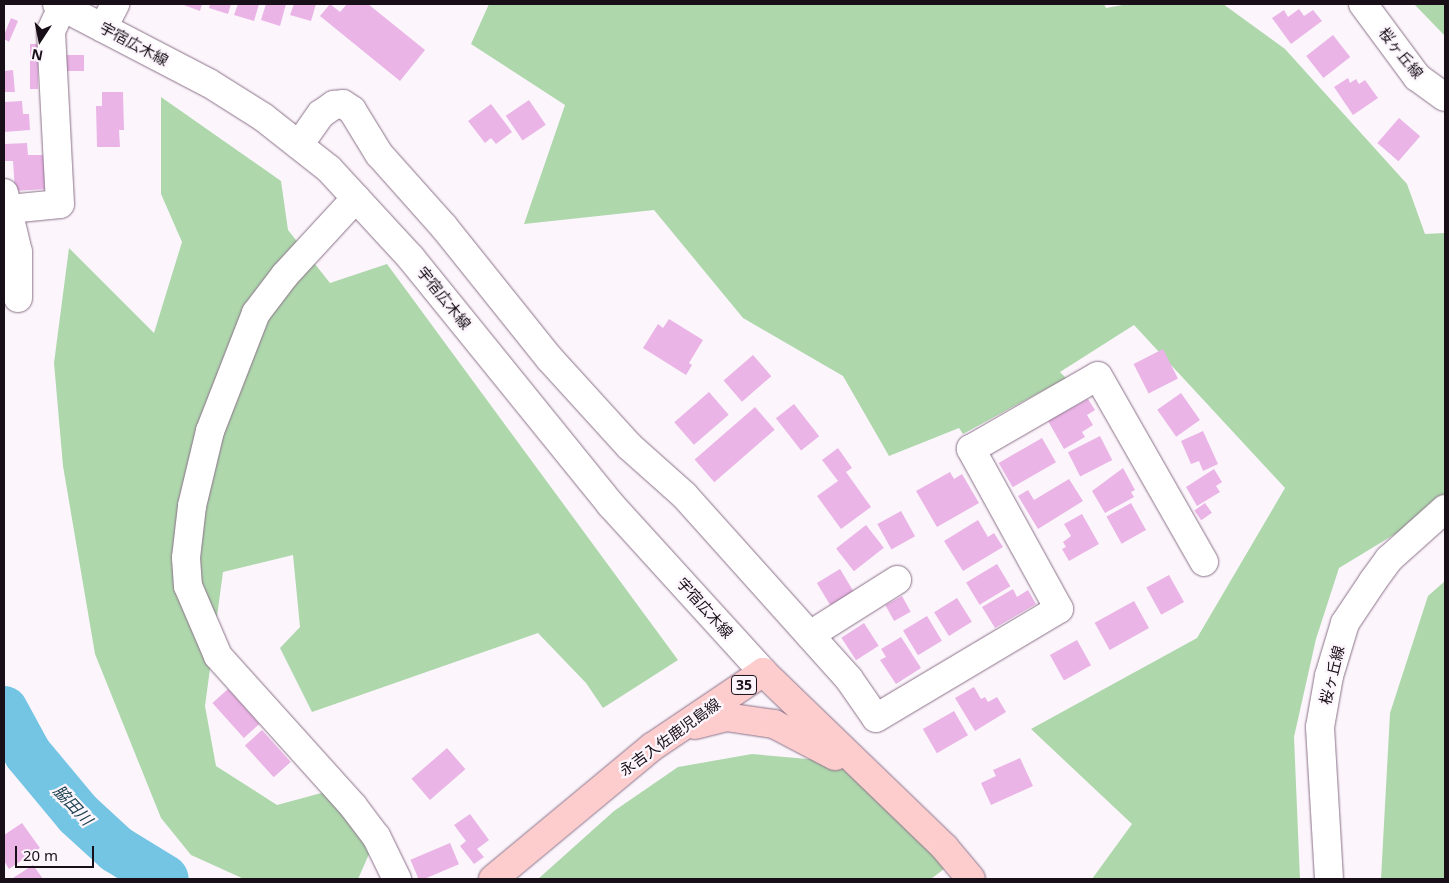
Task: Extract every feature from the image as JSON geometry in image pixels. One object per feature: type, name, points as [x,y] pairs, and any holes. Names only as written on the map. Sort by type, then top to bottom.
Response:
[{"type":"main road","name":"永吉入佐鹿児島線","points":[[494,879],[594,793],[678,729],[763,672]]},
{"type":"main road","name":"35","points":[[763,672],[945,848],[971,879]]},
{"type":"main road","points":[[678,729],[726,717],[774,724],[794,732],[875,780]]},
{"type":"street","points":[[103,28],[115,4]]},
{"type":"street","name":"桜ヶ丘線","points":[[1363,4],[1418,77],[1445,96]]},
{"type":"street","points":[[18,298],[18,252],[6,201],[60,204],[51,31],[60,5]]},
{"type":"street","name":"宇宿広木線","points":[[60,5],[209,83],[263,117],[329,169],[411,258],[611,505],[763,672]]},
{"type":"street","points":[[299,146],[321,114],[334,104],[343,104],[352,110],[379,154],[444,227],[550,358],[629,446],[684,495],[849,679],[876,718],[1059,609],[971,449],[1098,376],[1204,562]]},
{"type":"street","points":[[356,198],[285,275],[256,313],[210,432],[192,506],[186,558],[188,586],[218,656],[353,806],[376,836],[397,879]]},
{"type":"street","name":"桜ヶ丘線","points":[[1329,879],[1320,727],[1329,676],[1345,624],[1389,559],[1445,509]]},
{"type":"street","points":[[810,635],[897,580]]},
{"type":"green space","points":[[489,4],[1104,4],[1106,8],[1128,4],[1223,4],[1285,49],[1407,184],[1425,234],[1445,233],[1445,495],[1405,528],[1339,568],[1316,639],[1294,737],[1300,879],[1092,879],[1132,824],[1031,729],[1197,638],[1285,488],[1134,325],[1060,372],[1066,378],[963,434],[959,428],[889,456],[843,376],[743,318],[654,210],[524,224],[565,105],[471,44]]},
{"type":"green space","points":[[1414,4],[1445,4],[1445,36]]},
{"type":"green space","points":[[161,97],[281,181],[288,230],[330,283],[387,264],[678,660],[603,708],[586,683],[538,633],[312,712],[280,648],[300,627],[293,555],[223,572],[205,706],[216,766],[277,805],[325,792],[373,845],[358,879],[244,879],[191,855],[161,818],[95,654],[63,466],[54,363],[69,248],[154,333],[182,242],[161,194]]},
{"type":"green space","points":[[1445,581],[1445,879],[1381,879],[1390,713],[1428,596]]},
{"type":"green space","points":[[752,754],[831,761],[883,794],[944,869],[931,879],[538,879],[614,811],[678,767]]},
{"type":"building","points":[[181,4],[202,4],[200,11]]},
{"type":"building","points":[[210,4],[231,4],[228,14],[209,8]]},
{"type":"building","points":[[238,4],[259,4],[254,21],[234,15]]},
{"type":"building","points":[[266,4],[286,4],[280,26],[261,20]]},
{"type":"building","points":[[294,4],[316,4],[311,21],[290,15]]},
{"type":"building","points":[[330,4],[340,12],[347,4],[368,4],[425,50],[400,81],[320,16]]},
{"type":"building","points":[[1299,9],[1304,16],[1313,10],[1322,21],[1291,44],[1272,18],[1284,10],[1288,17]]},
{"type":"building","points":[[11,18],[18,21],[9,42],[4,39],[4,35]]},
{"type":"building","points":[[1333,35],[1350,57],[1323,78],[1306,56]]},
{"type":"building","points":[[30,44],[38,44],[38,89],[30,89]]},
{"type":"building","points":[[65,55],[84,55],[84,71],[65,71]]},
{"type":"building","points":[[13,70],[15,92],[4,92],[4,71]]},
{"type":"building","points":[[1348,78],[1350,83],[1356,79],[1359,84],[1365,80],[1378,98],[1353,115],[1334,87]]},
{"type":"building","points":[[102,92],[123,92],[124,130],[119,130],[120,147],[97,147],[96,106],[102,106]]},
{"type":"building","points":[[529,100],[546,125],[523,141],[506,116]]},
{"type":"building","points":[[22,101],[23,114],[29,114],[30,130],[4,132],[4,102]]},
{"type":"building","points":[[491,104],[512,132],[496,144],[491,138],[485,143],[468,121]]},
{"type":"building","points":[[1399,118],[1420,136],[1398,161],[1377,143]]},
{"type":"building","points":[[27,143],[28,155],[43,155],[45,189],[15,191],[13,161],[5,161],[4,144]]},
{"type":"building","points":[[669,319],[703,340],[689,363],[692,365],[686,375],[643,348],[658,324],[663,328]]},
{"type":"building","points":[[1163,349],[1178,378],[1149,393],[1134,364]]},
{"type":"building","points":[[753,355],[771,376],[742,402],[724,381]]},
{"type":"building","points":[[709,392],[729,415],[694,445],[674,422]]},
{"type":"building","points":[[1181,393],[1200,420],[1176,437],[1157,410]]},
{"type":"building","points":[[1088,399],[1095,410],[1087,415],[1093,425],[1082,432],[1085,437],[1064,449],[1048,421]]},
{"type":"building","points":[[794,404],[819,436],[801,450],[776,418]]},
{"type":"building","points":[[755,407],[775,430],[714,482],[695,459]]},
{"type":"building","points":[[1203,431],[1218,464],[1203,471],[1199,461],[1191,464],[1181,441]]},
{"type":"building","points":[[1100,436],[1112,460],[1080,476],[1068,452]]},
{"type":"building","points":[[1042,438],[1056,462],[1013,487],[999,463]]},
{"type":"building","points":[[838,448],[852,468],[846,472],[871,507],[841,529],[817,496],[838,481],[822,460]]},
{"type":"building","points":[[1123,468],[1135,490],[1131,492],[1134,497],[1105,513],[1092,491]]},
{"type":"building","points":[[1214,469],[1222,482],[1216,486],[1220,492],[1197,506],[1186,487]]},
{"type":"building","points":[[950,472],[954,479],[962,474],[979,503],[937,527],[916,491]]},
{"type":"building","points":[[1069,479],[1083,501],[1038,529],[1018,496],[1028,490],[1034,500]]},
{"type":"building","points":[[1131,503],[1146,530],[1122,544],[1107,517]]},
{"type":"building","points":[[1205,503],[1212,513],[1201,520],[1194,510]]},
{"type":"building","points":[[901,511],[915,536],[891,549],[877,524]]},
{"type":"building","points":[[1082,514],[1099,544],[1069,561],[1062,549],[1066,547],[1063,542],[1071,536],[1064,524]]},
{"type":"building","points":[[978,520],[988,537],[994,533],[1003,547],[963,571],[944,541]]},
{"type":"building","points":[[866,525],[884,548],[854,571],[836,548]]},
{"type":"building","points":[[997,564],[1010,586],[980,605],[966,583]]},
{"type":"building","points":[[840,569],[853,591],[830,605],[817,583]]},
{"type":"building","points":[[1169,575],[1184,602],[1161,615],[1146,588]]},
{"type":"building","points":[[1013,589],[1017,597],[1028,590],[1036,604],[995,628],[982,607]]},
{"type":"building","points":[[902,596],[911,612],[894,621],[885,605]]},
{"type":"building","points":[[957,598],[972,622],[949,636],[934,612]]},
{"type":"building","points":[[1134,601],[1149,628],[1110,650],[1095,623]]},
{"type":"building","points":[[927,616],[942,641],[918,655],[903,630]]},
{"type":"building","points":[[864,623],[879,646],[856,660],[841,638]]},
{"type":"building","points":[[901,637],[921,668],[896,684],[880,660],[886,657],[881,649]]},
{"type":"building","points":[[1077,640],[1091,665],[1064,680],[1050,655]]},
{"type":"building","points":[[974,687],[981,699],[985,697],[988,702],[997,697],[1006,712],[975,731],[955,698]]},
{"type":"building","points":[[228,689],[259,724],[244,738],[212,703]]},
{"type":"building","points":[[954,711],[968,735],[937,753],[923,729]]},
{"type":"building","points":[[262,730],[291,762],[274,777],[245,745]]},
{"type":"building","points":[[447,748],[465,769],[430,800],[412,779]]},
{"type":"building","points":[[1020,758],[1033,786],[991,805],[981,783],[996,776],[993,770]]},
{"type":"building","points":[[470,814],[489,840],[477,849],[484,857],[474,864],[460,846],[466,841],[454,825]]},
{"type":"building","points":[[22,823],[40,848],[9,869],[4,861],[4,835]]},
{"type":"building","points":[[450,843],[459,864],[424,879],[419,879],[410,860]]},
{"type":"building","points":[[33,865],[43,879],[13,878]]},
{"type":"waterway","name":"脇田川","points":[[4,710],[28,754],[78,814],[116,849],[165,879]]}]
